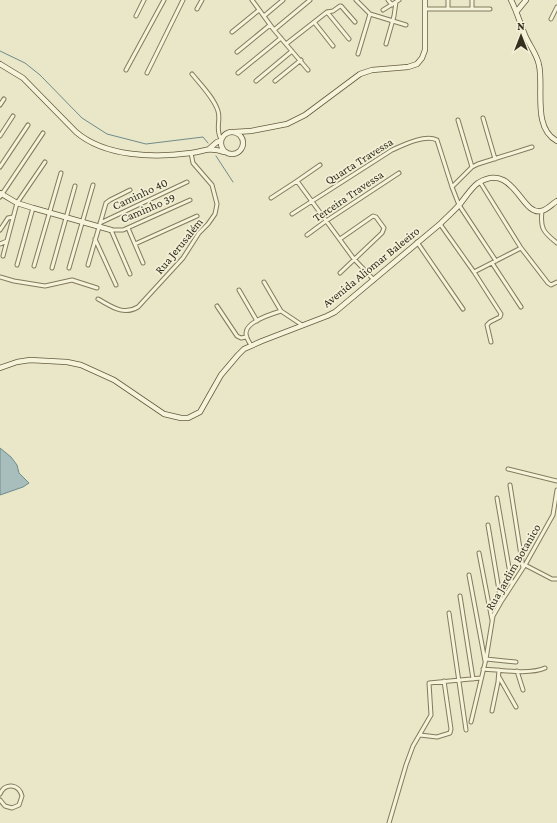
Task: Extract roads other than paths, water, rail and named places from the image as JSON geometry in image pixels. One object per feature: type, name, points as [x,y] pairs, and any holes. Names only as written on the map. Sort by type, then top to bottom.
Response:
[{"type":"main road","points":[[224,152],[220,145],[221,140],[224,135],[229,132],[252,132],[280,126],[294,121],[360,74],[372,70],[404,68],[416,64],[422,58],[425,50],[425,0]]},
{"type":"main road","points":[[511,0],[517,11],[524,34],[539,64],[543,123],[548,132],[557,141]]},
{"type":"main road","points":[[517,11],[526,0]]},
{"type":"main road","points":[[0,64],[23,78],[76,132],[87,140],[131,154],[164,155],[191,153],[209,149],[224,152],[230,155],[237,154],[242,149],[243,142],[247,135],[252,132]]},
{"type":"main road","points":[[234,132],[240,136],[243,142]]},
{"type":"main road","points":[[209,149],[221,140]]},
{"type":"main road","points":[[480,182],[490,178],[496,178],[507,182],[531,208],[538,211],[542,211],[557,201]]},
{"type":"main road","name":"Avenida Aliomar Baleeiro","points":[[0,368],[17,362],[30,360],[67,362],[81,365],[114,380],[164,414],[188,418],[200,412],[221,375],[238,355],[251,345],[331,314],[440,224],[480,182]]},
{"type":"main road","points":[[1,195],[17,203],[82,222],[100,224],[111,230]]},
{"type":"street","points":[[136,16],[144,0]]},
{"type":"street","points":[[126,70],[164,0]]},
{"type":"street","points":[[147,73],[183,0]]},
{"type":"street","points":[[197,9],[202,0]]},
{"type":"street","points":[[253,0],[270,25],[308,70]]},
{"type":"street","points":[[264,16],[284,0]]},
{"type":"street","points":[[274,30],[310,0]]},
{"type":"street","points":[[356,0],[370,14],[406,25]]},
{"type":"street","points":[[388,0],[392,5]]},
{"type":"street","points":[[448,0],[448,8]]},
{"type":"street","points":[[472,0],[472,9]]},
{"type":"street","points":[[520,0],[522,6]]},
{"type":"street","points":[[383,10],[398,1]]},
{"type":"street","points":[[386,44],[398,1]]},
{"type":"street","points":[[286,44],[327,12],[333,11],[340,6],[355,22]]},
{"type":"street","points":[[551,19],[557,7]]},
{"type":"street","points":[[425,9],[490,9]]},
{"type":"street","points":[[232,32],[259,10]]},
{"type":"street","points":[[327,12],[349,39]]},
{"type":"street","points":[[358,54],[370,14]]},
{"type":"street","points":[[314,22],[333,46]]},
{"type":"street","points":[[237,52],[270,25]]},
{"type":"street","points":[[238,73],[281,38]]},
{"type":"street","points":[[256,81],[292,51]]},
{"type":"street","points":[[275,81],[301,60]]},
{"type":"street","points":[[192,74],[217,109],[219,119],[218,134],[221,140]]},
{"type":"street","points":[[0,105],[4,99]]},
{"type":"street","points":[[0,136],[13,116]]},
{"type":"street","points":[[482,118],[495,158]]},
{"type":"street","points":[[458,120],[472,167]]},
{"type":"street","points":[[0,167],[28,125]]},
{"type":"street","points":[[1,195],[43,133]]},
{"type":"street","name":"Quarta Travessa","points":[[292,214],[392,150],[409,142],[424,139],[434,139],[438,143],[452,187]]},
{"type":"street","points":[[496,261],[459,205],[452,187],[472,167],[495,158],[532,147]]},
{"type":"street","name":"Rua Jerusalém","points":[[98,298],[124,311],[130,311],[136,308],[151,294],[183,258],[199,233],[213,219],[217,209],[217,204],[212,185],[193,163],[191,153]]},
{"type":"street","points":[[3,256],[17,203],[45,162]]},
{"type":"street","points":[[271,198],[320,165]]},
{"type":"street","points":[[34,266],[61,173]]},
{"type":"street","name":"Terceira Travessa","points":[[307,235],[398,173]]},
{"type":"street","points":[[297,181],[354,259],[374,280]]},
{"type":"street","name":"Caminho 40","points":[[100,224],[187,182]]},
{"type":"street","points":[[480,182],[521,248],[548,283],[553,285],[557,282]]},
{"type":"street","points":[[70,268],[93,185]]},
{"type":"street","points":[[52,268],[75,186]]},
{"type":"street","points":[[88,265],[105,206],[108,201],[130,190]]},
{"type":"street","name":"Caminho 39","points":[[111,230],[123,230],[190,200]]},
{"type":"street","points":[[18,265],[33,208]]},
{"type":"street","points":[[542,211],[541,219],[543,229],[557,243]]},
{"type":"street","points":[[135,244],[197,216]]},
{"type":"street","points":[[340,239],[373,216],[376,217],[383,225],[384,230],[340,273]]},
{"type":"street","points":[[0,230],[8,218],[13,217]]},
{"type":"street","points":[[440,224],[474,272],[501,314],[500,317],[487,325],[491,342]]},
{"type":"street","points":[[128,228],[143,263]]},
{"type":"street","points":[[111,230],[130,274]]},
{"type":"street","points":[[95,239],[116,285]]},
{"type":"street","points":[[0,244],[7,241]]},
{"type":"street","points":[[418,242],[463,309]]},
{"type":"street","points":[[474,272],[521,248]]},
{"type":"street","points":[[492,263],[521,307]]},
{"type":"street","points":[[0,276],[14,281],[45,286],[72,280],[96,288]]},
{"type":"street","points":[[264,282],[281,311],[302,325]]},
{"type":"street","points":[[239,290],[256,321]]},
{"type":"street","points":[[217,306],[237,336],[241,338],[246,337]]},
{"type":"street","points":[[251,345],[246,337],[247,328],[256,321],[281,311]]},
{"type":"street","points":[[508,470],[557,481]]},
{"type":"street","points":[[510,485],[524,567],[557,580]]},
{"type":"street","name":"Rua Jardim Botanico","points":[[471,722],[486,660],[492,620],[501,602],[524,567],[553,515],[557,490]]},
{"type":"street","points":[[497,498],[512,585]]},
{"type":"street","points":[[553,515],[557,517]]},
{"type":"street","points":[[488,525],[501,602]]},
{"type":"street","points":[[479,553],[492,620]]},
{"type":"street","points":[[469,575],[486,660],[516,662]]},
{"type":"street","points":[[460,596],[473,679]]},
{"type":"street","points":[[450,612],[466,730]]},
{"type":"street","points":[[484,669],[517,671],[545,668]]},
{"type":"street","points":[[492,711],[499,670]]},
{"type":"street","points":[[517,671],[523,690]]},
{"type":"street","points":[[499,677],[516,707]]},
{"type":"street","points":[[389,823],[413,746],[432,714],[430,682],[481,678]]},
{"type":"street","points":[[420,735],[437,737],[450,733],[451,729],[444,681]]},
{"type":"street","points":[[0,794],[4,788],[11,786],[20,790],[22,796],[19,805],[12,808],[5,806],[0,800]]},
{"type":"water","points":[[0,448],[11,457],[17,465],[19,473],[29,483],[23,487],[0,495]]},
{"type":"waterway","points":[[0,51],[25,63],[40,75],[82,118],[107,134],[146,144],[203,137],[208,143]]},
{"type":"waterway","points":[[216,156],[233,182]]}]
